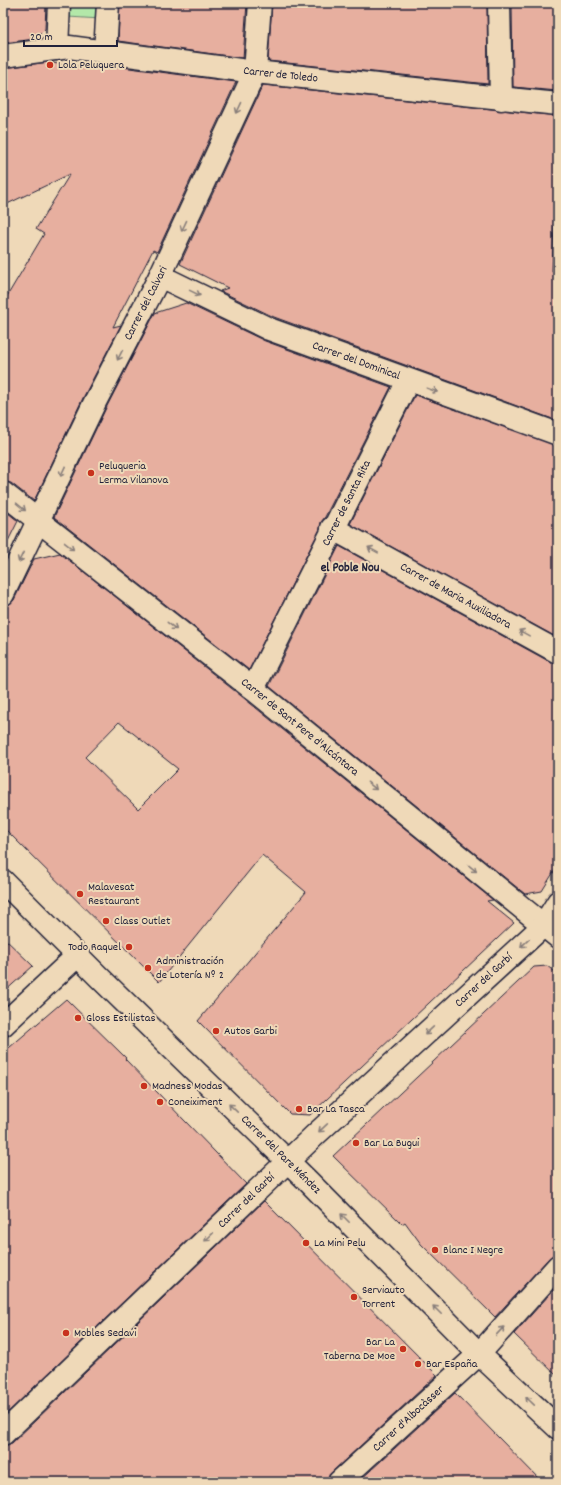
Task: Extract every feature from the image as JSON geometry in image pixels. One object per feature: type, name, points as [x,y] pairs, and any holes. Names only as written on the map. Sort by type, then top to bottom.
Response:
[{"type":"street","points":[[57,49],[59,3]]},
{"type":"street","points":[[105,52],[108,3]]},
{"type":"street","name":"Carrer del Calvari","points":[[3,594],[94,404],[160,276],[255,72],[260,3]]},
{"type":"street","points":[[499,3],[501,99]]},
{"type":"street","name":"Carrer de Toledo","points":[[3,56],[69,47],[255,72],[558,104]]},
{"type":"street","name":"Carrer del Dominical","points":[[160,276],[269,329],[408,381],[558,434]]},
{"type":"street","name":"Carrer de Santa Rita","points":[[253,689],[332,528],[408,381]]},
{"type":"street","name":"Carrer de Sant Pere d'Alcántara","points":[[3,493],[38,522],[253,689],[551,932]]},
{"type":"street","name":"Carrer de Maria Auxiliadora","points":[[332,528],[558,652]]},
{"type":"street","name":"Carrer del Pare Méndez","points":[[3,881],[479,1354],[558,1428]]},
{"type":"street","name":"Carrer del Garbí","points":[[3,1434],[288,1163],[314,1136],[551,932],[558,902]]},
{"type":"street","points":[[3,1025],[77,956]]},
{"type":"street","name":"Carrer d'Albocàsser","points":[[339,1482],[479,1354],[558,1266]]},
{"type":"green space","points":[[69,3],[102,3],[101,19],[68,17]]},
{"type":"building","points":[[3,3],[46,3],[45,29],[35,39],[3,43]]},
{"type":"building","points":[[120,3],[247,3],[243,58],[118,41]]},
{"type":"building","points":[[272,3],[487,3],[488,84],[268,61]]},
{"type":"building","points":[[512,3],[558,3],[558,91],[513,87]]},
{"type":"building","points":[[49,62],[67,66],[114,66],[236,82],[157,252],[153,250],[113,327],[121,325],[83,398],[34,501],[11,483],[3,481],[3,303],[44,234],[36,229],[70,174],[3,206],[3,68]]},
{"type":"building","points":[[263,85],[558,116],[558,206],[555,206],[552,272],[558,272],[558,421],[274,317],[220,291],[228,288],[180,264]]},
{"type":"building","points":[[186,303],[265,341],[391,387],[325,517],[321,522],[320,529],[249,670],[54,517],[105,410],[155,313]]},
{"type":"building","points":[[415,395],[558,446],[558,638],[350,524]]},
{"type":"building","points":[[3,509],[18,521],[3,551]]},
{"type":"building","points":[[339,546],[552,663],[558,664],[558,865],[542,891],[525,894],[269,686]]},
{"type":"building","points":[[60,553],[245,699],[493,900],[487,901],[514,923],[310,1115],[290,1114],[198,1021],[306,892],[262,855],[159,982],[3,827],[3,606],[10,604],[14,600],[34,559]],"holes":[[[119,722],[178,769],[138,809],[85,757]]]},
{"type":"building","points":[[3,937],[33,966],[3,993]]},
{"type":"building","points":[[547,966],[558,974],[558,1254],[549,1258],[495,1317],[421,1244],[405,1222],[402,1224],[333,1156],[534,967]]},
{"type":"building","points":[[66,999],[126,1058],[125,1059],[246,1184],[3,1417],[3,1053]]},
{"type":"building","points":[[264,1201],[437,1375],[331,1473],[327,1482],[3,1482],[3,1446],[12,1443]]},
{"type":"building","points":[[558,1285],[558,1377],[514,1334]]},
{"type":"building","points":[[455,1393],[542,1482],[358,1482]]},
{"type":"place","name":"Lola Peluquera","points":[[50,65]]},
{"type":"place","name":"Peluqueria Lerma Vilanova","points":[[91,473]]},
{"type":"place","name":"Malavesat Restaurant","points":[[80,894]]},
{"type":"place","name":"Class Outlet","points":[[106,921]]},
{"type":"place","name":"Todo Raquel","points":[[129,947]]},
{"type":"place","name":"Administración de Lotería Nº 2","points":[[148,968]]},
{"type":"place","name":"Gloss Estilistas","points":[[78,1018]]},
{"type":"place","name":"Autos Garbi","points":[[216,1031]]},
{"type":"place","name":"Madness Modas","points":[[144,1086]]},
{"type":"place","name":"Coneiximent","points":[[160,1102]]},
{"type":"place","name":"Bar La Tasca","points":[[299,1109]]},
{"type":"place","name":"Bar La Bugui","points":[[356,1143]]},
{"type":"place","name":"La Mini Pelu","points":[[306,1243]]},
{"type":"place","name":"Blanc I Negre","points":[[435,1250]]},
{"type":"place","name":"Serviauto Torrent","points":[[354,1297]]},
{"type":"place","name":"Mobles Sedavi","points":[[66,1333]]},
{"type":"place","name":"Bar La Taberna De Moe","points":[[403,1349]]},
{"type":"place","name":"Bar España","points":[[418,1364]]},
{"type":"district","name":"el Poble Nou","points":[[350,568]]}]
